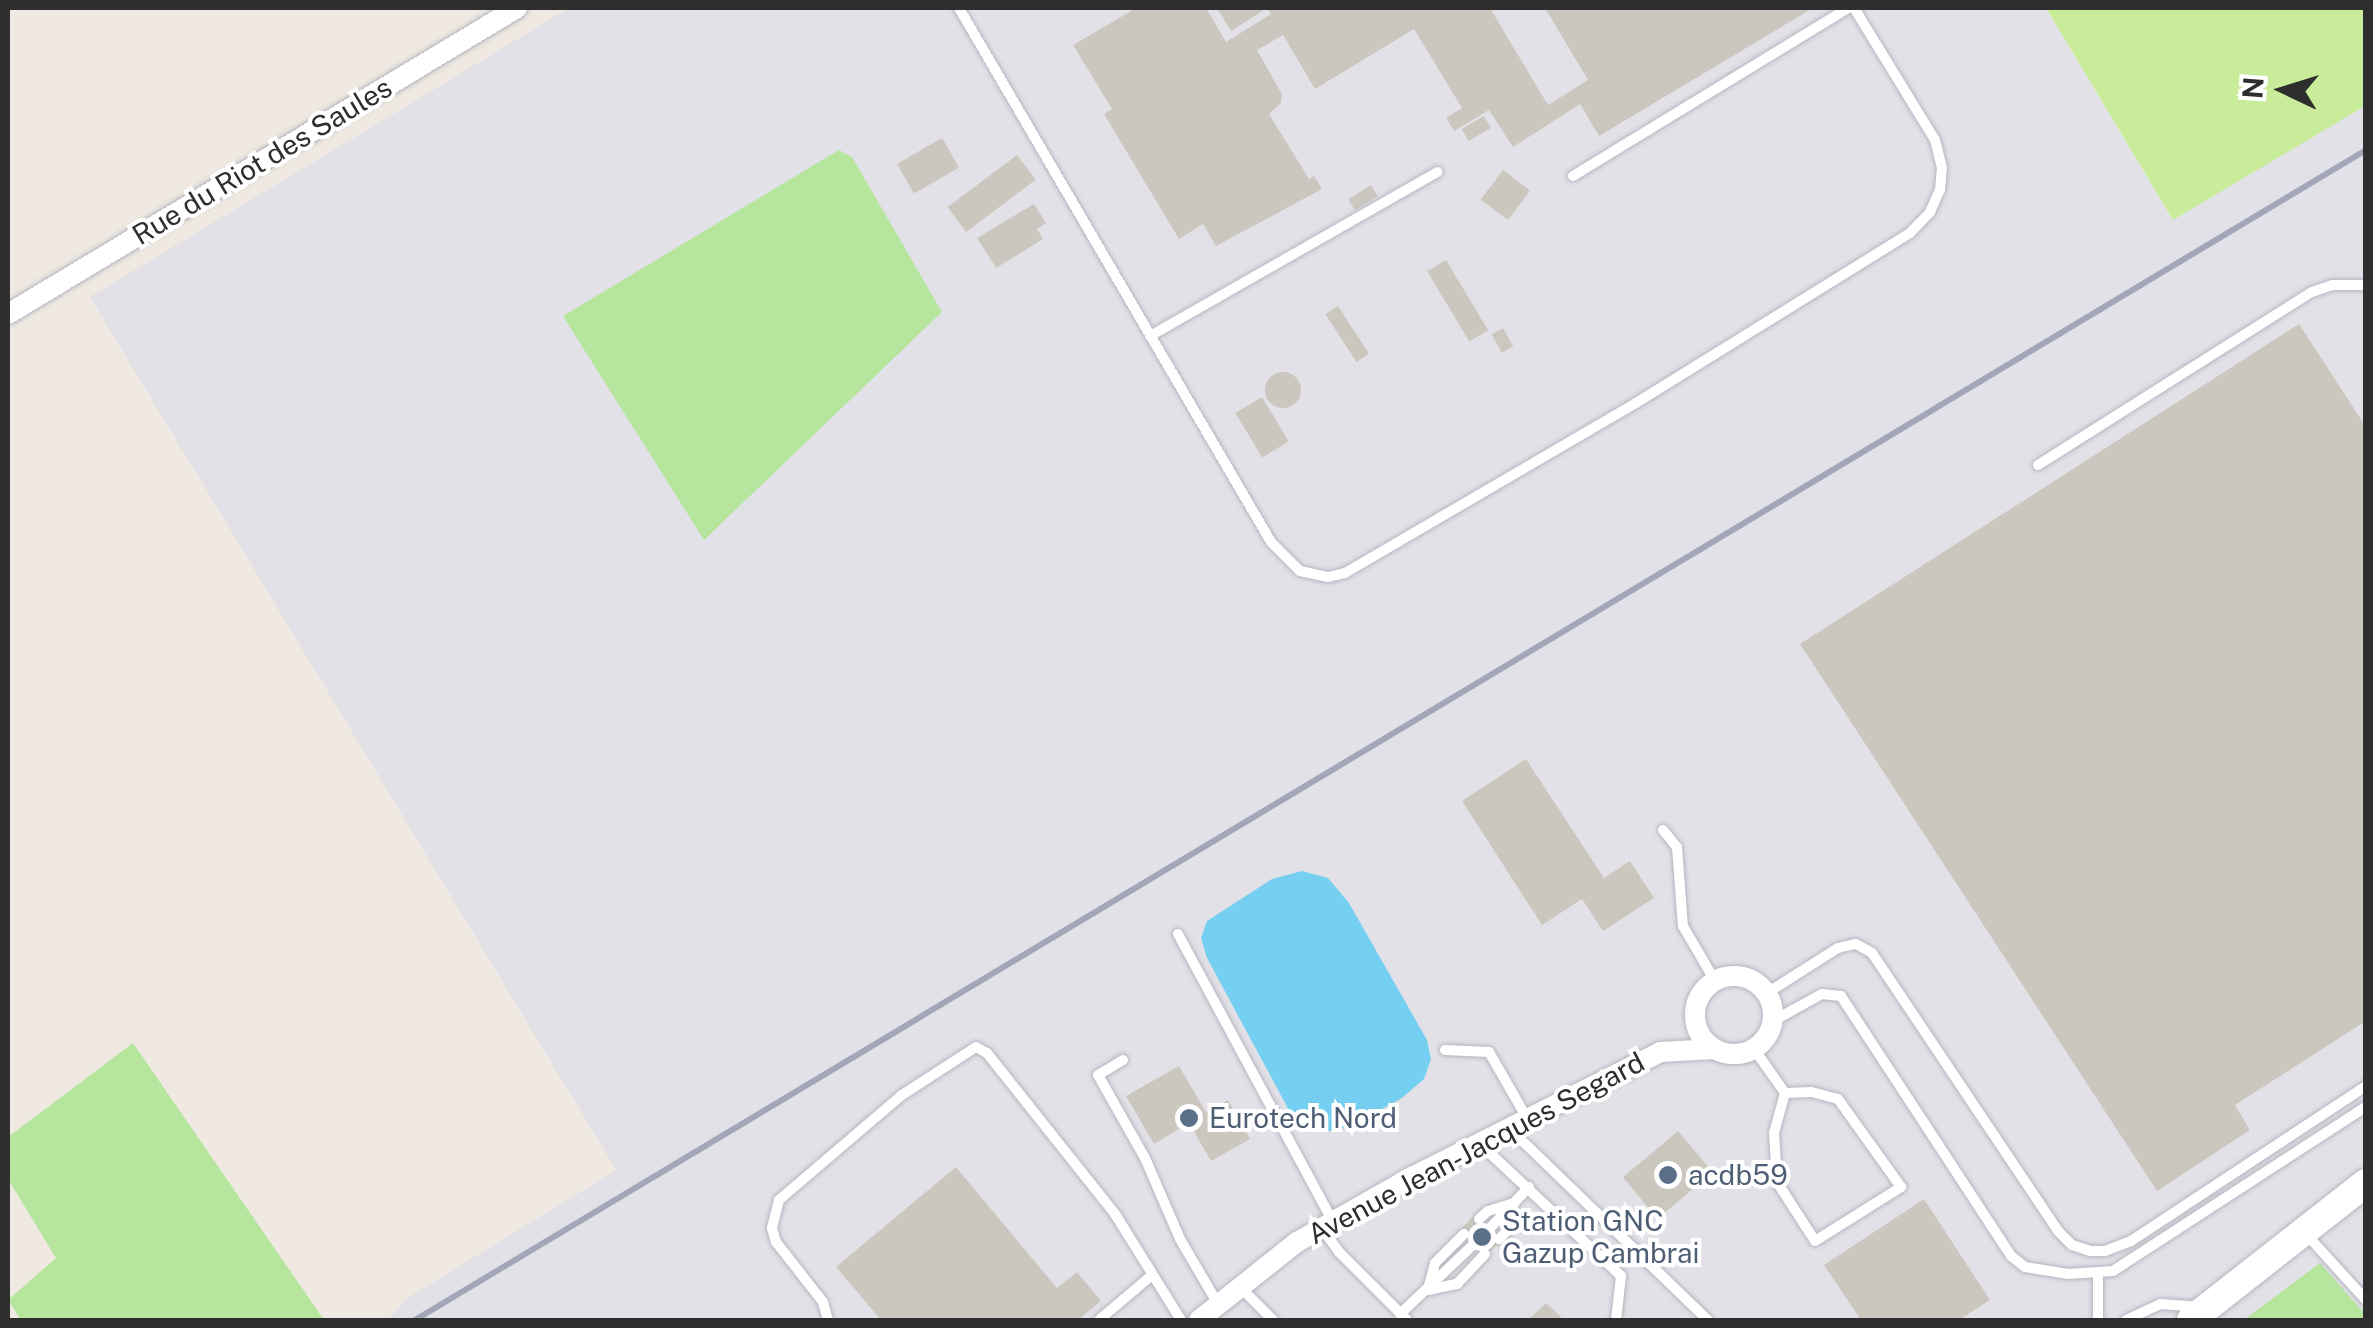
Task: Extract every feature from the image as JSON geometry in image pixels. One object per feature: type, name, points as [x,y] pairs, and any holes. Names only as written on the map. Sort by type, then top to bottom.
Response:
[{"type":"main road","points":[[2198,1314],[2366,1183]]},
{"type":"street","name":"Rue du Riot des Saules","points":[[8,314],[518,8]]},
{"type":"street","points":[[1743,976],[1767,993],[1773,1021],[1766,1037],[1754,1049],[1731,1054],[1714,1049],[1699,1032],[1696,1009],[1702,993],[1715,981],[1743,976]]},
{"type":"street","name":"Avenue Jean-Jacques Segard","points":[[1199,1320],[1326,1223],[1660,1052],[1696,1009]]},
{"type":"street","name":"Avenue Jean-Jacques Segard","points":[[1660,1052],[1714,1049]]},
{"type":"lane","points":[[958,8],[1284,559],[1315,576],[1344,573],[1668,383],[1910,233],[1930,212],[1940,190],[1942,168],[1935,140],[1851,8],[1573,176]]},
{"type":"lane","points":[[1150,336],[1438,172]]},
{"type":"lane","points":[[2038,465],[2312,292],[2332,285],[2366,285]]},
{"type":"lane","points":[[1663,830],[1678,847],[1683,926],[1715,981]]},
{"type":"lane","points":[[1178,934],[1339,1252],[1404,1318],[1474,1244]]},
{"type":"lane","points":[[1767,993],[1838,948],[1856,944],[1872,952],[2058,1231],[2072,1245],[2090,1251],[2105,1251],[2131,1241],[2366,1086]]},
{"type":"lane","points":[[1773,1021],[1827,993],[1841,996],[2017,1263],[2068,1274],[2098,1275],[2125,1264],[2366,1107]]},
{"type":"lane","points":[[828,1320],[823,1302],[776,1242],[772,1228],[779,1200],[902,1095],[976,1047],[986,1053],[1115,1214],[1181,1320]]},
{"type":"lane","points":[[1754,1049],[1785,1093]]},
{"type":"lane","points":[[1445,1050],[1490,1052],[1518,1124],[1708,1320]]},
{"type":"lane","points":[[1124,1060],[1098,1075],[1145,1158],[1185,1249],[1218,1304]]},
{"type":"lane","points":[[1811,1092],[1838,1100],[1900,1187],[1815,1241],[1777,1182],[1774,1168],[1776,1118],[1785,1093],[1811,1092]]},
{"type":"lane","points":[[1480,1143],[1620,1276],[1616,1320]]},
{"type":"lane","points":[[1489,1229],[1528,1188]]},
{"type":"lane","points":[[1479,1219],[1488,1211],[1514,1203]]},
{"type":"lane","points":[[1499,1239],[1508,1230],[1514,1203]]},
{"type":"lane","points":[[2303,1230],[2366,1300]]},
{"type":"lane","points":[[1428,1290],[1435,1263],[1464,1234]]},
{"type":"lane","points":[[1428,1290],[1458,1284],[1485,1254]]},
{"type":"lane","points":[[1099,1320],[1152,1275]]},
{"type":"lane","points":[[2098,1275],[2098,1320]]},
{"type":"lane","points":[[1240,1286],[1273,1320]]},
{"type":"lane","points":[[2126,1320],[2160,1304],[2198,1314]]},
{"type":"shaded area","points":[[569,8],[2046,8],[2173,219],[2365,106],[2365,1320],[388,1320],[406,1299],[616,1170],[90,297]]},
{"type":"green space","points":[[2046,8],[2365,8],[2365,106],[2173,220]]},
{"type":"green space","points":[[839,150],[852,157],[942,312],[704,540],[563,316]]},
{"type":"green space","points":[[133,1043],[324,1320],[21,1320],[8,1300],[56,1258],[8,1179],[8,1137]]},
{"type":"green space","points":[[2320,1263],[2365,1314],[2365,1320],[2244,1320]]},
{"type":"water","points":[[1302,871],[1328,878],[1349,903],[1427,1040],[1431,1059],[1424,1079],[1402,1098],[1347,1128],[1322,1132],[1304,1128],[1292,1116],[1207,958],[1201,938],[1207,921],[1272,879]]},
{"type":"building","points":[[1136,8],[1206,8],[1226,42],[1271,14],[1267,8],[1490,8],[1548,105],[1588,80],[1545,8],[1813,8],[1599,136],[1580,104],[1513,147],[1489,110],[1454,131],[1446,118],[1462,108],[1414,29],[1315,89],[1283,35],[1257,50],[1282,94],[1281,103],[1269,114],[1309,179],[1314,176],[1322,189],[1216,246],[1203,224],[1179,239],[1104,114],[1112,109],[1073,45]]},
{"type":"building","points":[[1217,8],[1267,8],[1231,31]]},
{"type":"building","points":[[1484,116],[1491,128],[1468,141],[1461,129]]},
{"type":"building","points":[[942,138],[959,167],[914,193],[897,164]]},
{"type":"building","points":[[1017,155],[1036,180],[966,232],[948,207]]},
{"type":"building","points":[[1503,170],[1530,190],[1508,220],[1481,200]]},
{"type":"building","points":[[1371,185],[1378,196],[1355,210],[1348,199]]},
{"type":"building","points":[[1034,204],[1046,223],[1037,229],[1043,239],[996,268],[977,238]]},
{"type":"building","points":[[1446,260],[1488,330],[1469,342],[1427,271]]},
{"type":"building","points":[[1338,306],[1369,354],[1356,362],[1325,314]]},
{"type":"building","points":[[2299,324],[2366,427],[2366,1021],[2235,1105],[2250,1130],[2157,1191],[1800,644]]},
{"type":"building","points":[[1503,328],[1513,346],[1502,353],[1492,334]]},
{"type":"building","points":[[1283,372],[1295,378],[1301,390],[1295,402],[1283,408],[1271,402],[1265,390],[1271,378]]},
{"type":"building","points":[[1262,397],[1289,442],[1262,458],[1235,413]]},
{"type":"building","points":[[1526,759],[1604,878],[1630,861],[1654,898],[1603,931],[1582,899],[1542,925],[1462,801]]},
{"type":"building","name":"Eurotech Nord","points":[[1179,1066],[1206,1112],[1228,1100],[1250,1139],[1211,1161],[1189,1123],[1154,1144],[1126,1096]]},
{"type":"building","name":"acdb59","points":[[1678,1131],[1713,1172],[1658,1219],[1623,1177]]},
{"type":"building","points":[[956,1167],[1057,1288],[1077,1272],[1101,1301],[1078,1320],[881,1320],[836,1267]]},
{"type":"building","points":[[1924,1199],[1990,1300],[1959,1320],[1861,1320],[1824,1265]]},
{"type":"building","name":"Station GNC Gazup Cambrai","points":[[1475,1215],[1501,1241],[1486,1256],[1460,1230]]},
{"type":"building","points":[[1546,1303],[1564,1320],[1528,1320]]},
{"type":"railway","points":[[415,1320],[2366,150]]},
{"type":"place","name":"Eurotech Nord","points":[[1189,1118]]},
{"type":"place","name":"acdb59","points":[[1668,1175]]},
{"type":"place","name":"Station GNC Gazup Cambrai","points":[[1482,1237]]}]
